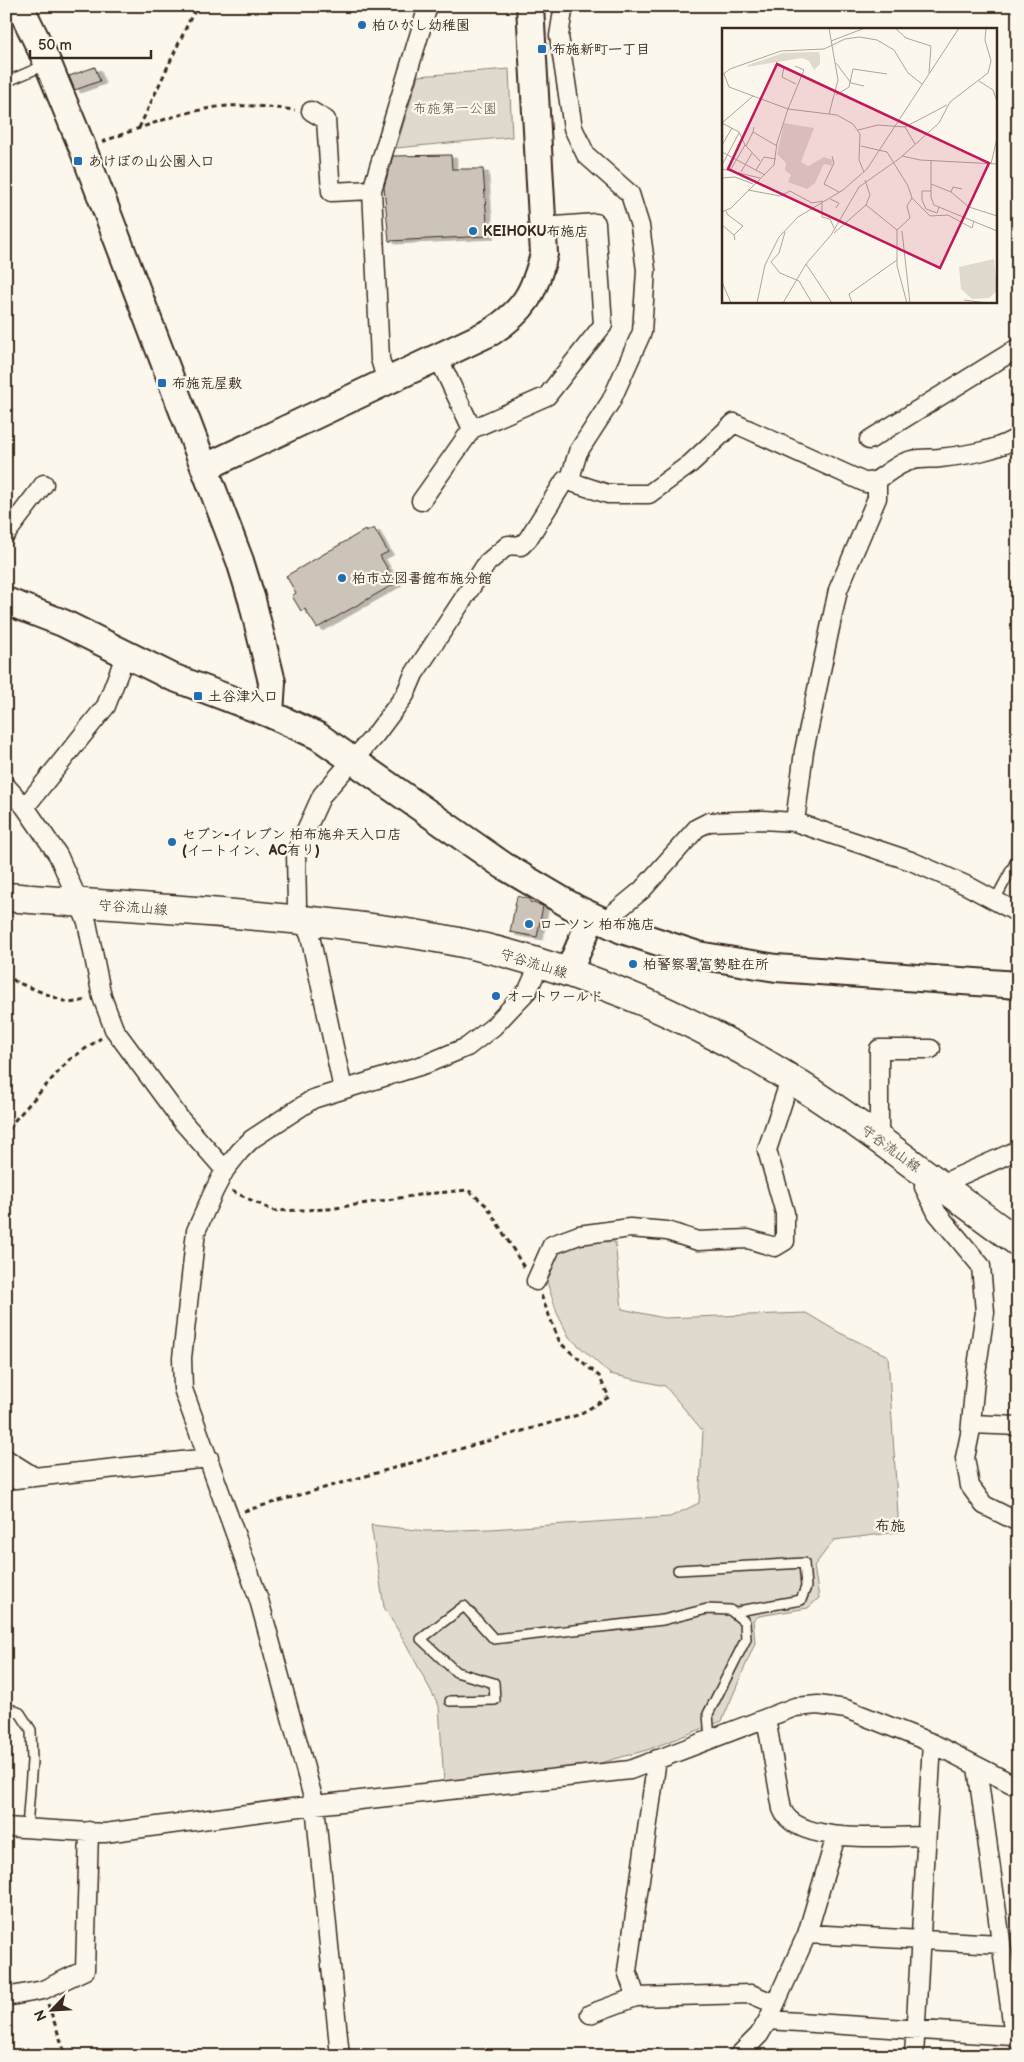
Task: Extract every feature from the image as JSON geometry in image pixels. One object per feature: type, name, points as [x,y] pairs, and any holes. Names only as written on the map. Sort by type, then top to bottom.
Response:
[{"type":"main road","name":"守谷流山線","points":[[6,897],[304,920],[460,942],[540,963],[605,987],[714,1035],[793,1080],[879,1140],[1018,1242]]},
{"type":"street","points":[[20,6],[48,64],[83,149],[240,561],[252,600],[272,682],[270,714]]},
{"type":"street","points":[[387,382],[380,359],[372,190],[428,6]]},
{"type":"street","points":[[206,468],[491,332],[512,318],[528,299],[538,277],[544,254],[530,6]]},
{"type":"street","points":[[566,6],[559,36],[573,128],[586,155],[630,194],[640,226],[646,270],[642,332],[611,400],[578,452],[570,482]]},
{"type":"street","points":[[311,111],[326,120],[332,192],[372,190]]},
{"type":"street","points":[[421,501],[472,429],[547,396],[603,325],[596,223],[542,227]]},
{"type":"street","points":[[869,440],[1018,348]]},
{"type":"street","points":[[438,357],[472,429]]},
{"type":"street","points":[[343,1089],[310,936],[297,906],[296,852],[322,795],[354,760],[405,695],[414,674],[487,563],[508,545],[520,546],[528,539],[565,480],[608,494],[649,494],[690,464],[734,423],[866,483],[876,480],[912,460],[940,458],[982,451],[1008,443],[1018,437]]},
{"type":"street","points":[[795,822],[804,751],[838,590],[877,498],[876,480]]},
{"type":"street","points":[[6,534],[44,484]]},
{"type":"street","points":[[6,602],[64,623],[172,677],[270,714],[318,736],[504,866],[598,920],[698,955],[776,968],[1018,985]]},
{"type":"street","points":[[25,807],[106,706],[126,654]]},
{"type":"street","points":[[6,786],[25,807],[58,855],[86,922],[102,997],[114,1029],[222,1177]]},
{"type":"street","points":[[568,973],[598,920],[642,890],[697,828],[709,822],[763,820],[795,822],[911,861],[968,886],[1018,912]]},
{"type":"street","points":[[340,2056],[315,1805],[259,1600],[183,1389],[182,1358],[196,1231],[222,1177],[252,1139],[313,1099],[426,1064],[467,1046],[493,1027],[528,990],[540,963]]},
{"type":"street","points":[[879,1140],[879,1049],[930,1049]]},
{"type":"street","points":[[536,1281],[552,1245],[579,1236],[630,1228],[667,1231],[698,1241],[748,1239],[774,1247],[785,1241],[785,1213],[767,1150],[786,1092],[793,1080]]},
{"type":"street","points":[[1018,1150],[935,1181],[924,1187],[937,1213],[981,1266],[985,1312],[978,1350],[971,1424],[965,1458],[970,1486],[984,1505],[1018,1522]]},
{"type":"street","points":[[971,1424],[1018,1426]]},
{"type":"street","points":[[6,1480],[209,1458]]},
{"type":"street","points":[[6,1459],[33,1476]]},
{"type":"street","points":[[6,1827],[105,1833],[315,1805],[630,1770],[766,1718],[795,1708],[818,1705],[846,1709],[932,1743],[1018,1787]]},
{"type":"street","points":[[766,1718],[784,1817],[792,1824],[804,1830],[836,1836],[926,1836]]},
{"type":"street","points":[[914,2056],[932,1743]]},
{"type":"street","points":[[636,1997],[627,1971],[658,1759]]},
{"type":"street","points":[[768,2020],[915,2028],[1016,2038],[1000,1944],[977,1767]]},
{"type":"street","points":[[6,1997],[43,1990],[85,1970],[89,1831]]},
{"type":"street","points":[[738,2056],[759,2035],[776,2004],[807,1934],[836,1836]]},
{"type":"street","points":[[807,1934],[1000,1944]]},
{"type":"street","points":[[590,2014],[636,1997],[751,1994],[776,2004]]},
{"type":"lane","points":[[6,82],[48,64]]},
{"type":"lane","points":[[995,900],[1018,857]]},
{"type":"lane","points":[[678,1570],[804,1563],[806,1587],[801,1600],[744,1610],[735,1614]]},
{"type":"lane","points":[[450,1701],[496,1700],[494,1683],[456,1672],[421,1639],[464,1606],[494,1639],[663,1620],[707,1609],[730,1610],[745,1622],[746,1640],[708,1714],[710,1739]]},
{"type":"lane","points":[[6,1707],[20,1713],[31,1730],[32,1761],[27,1828]]},
{"type":"path","points":[[139,129],[191,17],[199,6]]},
{"type":"path","points":[[83,149],[139,129],[212,108],[266,107],[311,111]]},
{"type":"path","points":[[6,973],[16,982],[69,1003],[102,997]]},
{"type":"path","points":[[6,1137],[14,1121],[69,1060],[114,1029]]},
{"type":"path","points":[[222,1177],[274,1211],[329,1209],[425,1194],[468,1190],[487,1206],[522,1266],[536,1281],[560,1343],[599,1376],[609,1397],[578,1415],[229,1515]]},
{"type":"path","points":[[43,1990],[66,2056]]},
{"type":"green space","name":"布施第一公園","points":[[509,69],[512,137],[396,148],[418,76]]},
{"type":"green space","points":[[591,1241],[615,1242],[622,1309],[664,1318],[806,1313],[838,1332],[888,1356],[899,1532],[834,1540],[814,1566],[819,1598],[808,1608],[759,1616],[753,1620],[755,1643],[722,1721],[647,1750],[593,1765],[444,1783],[439,1706],[384,1607],[371,1525],[426,1531],[490,1529],[670,1517],[699,1503],[703,1431],[665,1386],[610,1374],[569,1337],[557,1313],[546,1279],[557,1254]]},
{"type":"building","points":[[95,67],[100,81],[75,90],[69,76]]},
{"type":"building","points":[[451,155],[452,169],[483,169],[488,236],[389,241],[384,187],[393,156]]},
{"type":"building","points":[[374,528],[388,552],[380,556],[396,583],[317,628],[305,609],[301,611],[292,596],[296,593],[286,576],[365,530],[366,532]]},
{"type":"building","points":[[517,896],[530,899],[530,902],[543,906],[537,937],[510,932]]},
{"type":"place","name":"柏ひがし幼稚園","points":[[362,25]]},
{"type":"place","name":"布施新町一丁目","points":[[542,49]]},
{"type":"place","name":"あけぼの山公園入口","points":[[78,161]]},
{"type":"place","name":"KEIHOKU布施店","points":[[473,231]]},
{"type":"place","name":"布施荒屋敷","points":[[162,383]]},
{"type":"place","name":"柏市立図書館布施分館","points":[[342,578]]},
{"type":"place","name":"土谷津入口","points":[[198,696]]},
{"type":"place","name":"セブン-イレブン 柏布施弁天入口店 (イートイン、AC有り)","points":[[172,842]]},
{"type":"place","name":"ローソン 柏布施店","points":[[529,924]]},
{"type":"place","name":"柏警察署富勢駐在所","points":[[633,964]]},
{"type":"place","name":"オートワールド","points":[[496,996]]},
{"type":"district","name":"布施","points":[[890,1526]]}]
